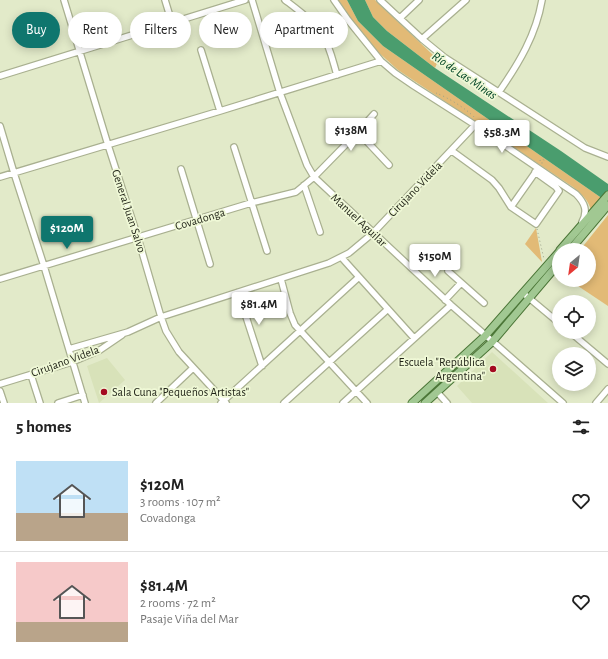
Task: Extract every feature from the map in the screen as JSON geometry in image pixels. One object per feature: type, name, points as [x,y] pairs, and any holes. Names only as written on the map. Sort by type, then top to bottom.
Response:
[{"type":"main road","points":[[567,243],[579,228],[607,200]]},
{"type":"main road","points":[[575,243],[607,200]]},
{"type":"main road","points":[[412,403],[485,336],[552,260]]},
{"type":"main road","points":[[425,403],[492,342],[552,271]]},
{"type":"street","name":"General Juan Salvo","points":[[64,0],[166,331],[175,347],[224,402]]},
{"type":"street","points":[[165,0],[169,12]]},
{"type":"street","points":[[191,17],[245,0]]},
{"type":"street","name":"Manuel Aguilar","points":[[252,0],[280,93],[307,165],[314,177],[450,305],[563,403]]},
{"type":"street","points":[[285,0],[312,22],[323,35],[332,56],[337,75]]},
{"type":"street","points":[[334,0],[381,61],[407,82],[475,125],[537,170],[559,191],[536,224],[510,206],[495,183],[452,151]]},
{"type":"street","points":[[380,0],[444,57],[585,148],[608,157]]},
{"type":"street","points":[[400,18],[420,0]]},
{"type":"street","points":[[422,39],[466,0]]},
{"type":"street","points":[[498,92],[526,50],[536,27],[542,0]]},
{"type":"street","points":[[0,76],[130,36]]},
{"type":"street","points":[[201,50],[220,111]]},
{"type":"street","points":[[0,177],[381,61]]},
{"type":"street","name":"Covadonga","points":[[0,279],[251,203],[296,192],[314,177],[374,114]]},
{"type":"street","name":"Cirujano Videla","points":[[0,384],[72,362],[100,350],[128,332],[161,317],[342,258],[373,233],[475,125]]},
{"type":"street","points":[[0,126],[85,403]]},
{"type":"street","points":[[358,132],[389,164]]},
{"type":"street","points":[[234,148],[267,251]]},
{"type":"street","points":[[181,169],[210,264]]},
{"type":"street","points":[[510,206],[537,170]]},
{"type":"street","points":[[537,170],[567,187],[583,202],[586,212],[579,228]]},
{"type":"street","points":[[304,186],[320,232]]},
{"type":"street","points":[[342,258],[414,338]]},
{"type":"street","points":[[448,271],[484,302]]},
{"type":"street","points":[[224,402],[359,277]]},
{"type":"street","points":[[281,279],[291,318],[300,330],[367,403]]},
{"type":"street","points":[[446,300],[461,283]]},
{"type":"street","points":[[238,292],[262,366]]},
{"type":"street","points":[[523,293],[552,317]]},
{"type":"street","points":[[343,403],[450,305]]},
{"type":"street","points":[[284,403],[388,309]]},
{"type":"street","name":"Cirujano Videla","points":[[69,349],[128,332]]},
{"type":"street","points":[[578,339],[608,364]]},
{"type":"street","points":[[156,403],[193,368]]},
{"type":"street","points":[[31,374],[40,403]]},
{"type":"street","points":[[596,403],[608,390]]},
{"type":"street","points":[[0,391],[4,403]]},
{"type":"street","points":[[437,392],[447,403]]},
{"type":"street","points":[[58,403],[83,395]]},
{"type":"path","points":[[434,93],[441,95],[455,103],[475,118]]},
{"type":"path","points":[[536,224],[546,267]]},
{"type":"shaded area","points":[[336,0],[347,0],[358,21],[383,46],[603,199],[591,210],[586,200],[573,187],[398,70],[377,51],[348,15],[348,12],[346,12]]},
{"type":"shaded area","points":[[347,0],[365,0],[373,17],[387,31],[435,68],[561,151],[608,184],[608,193],[603,199],[383,46],[358,21]]},
{"type":"shaded area","points":[[365,0],[375,0],[439,59],[435,68],[387,31],[373,17]]},
{"type":"shaded area","points":[[608,215],[608,306],[596,298],[596,295],[592,295],[580,287],[596,287],[596,243],[586,243]]},
{"type":"shaded area","points":[[536,228],[542,262],[525,244]]},
{"type":"shaded area","name":"Escuela \"República Argentina\"","points":[[492,352],[548,403],[472,403],[457,386]]},
{"type":"shaded area","name":"Sala Cuna \"Pequeños Artistas\"","points":[[107,358],[125,380],[99,403],[87,366]]},
{"type":"place","name":"Escuela \"República Argentina\"","points":[[493,369]]},
{"type":"place","name":"Sala Cuna \"Pequeños Artistas\"","points":[[104,392]]},
{"type":"water label","name":"Río de Las Minas","points":[[464,76]]}]
